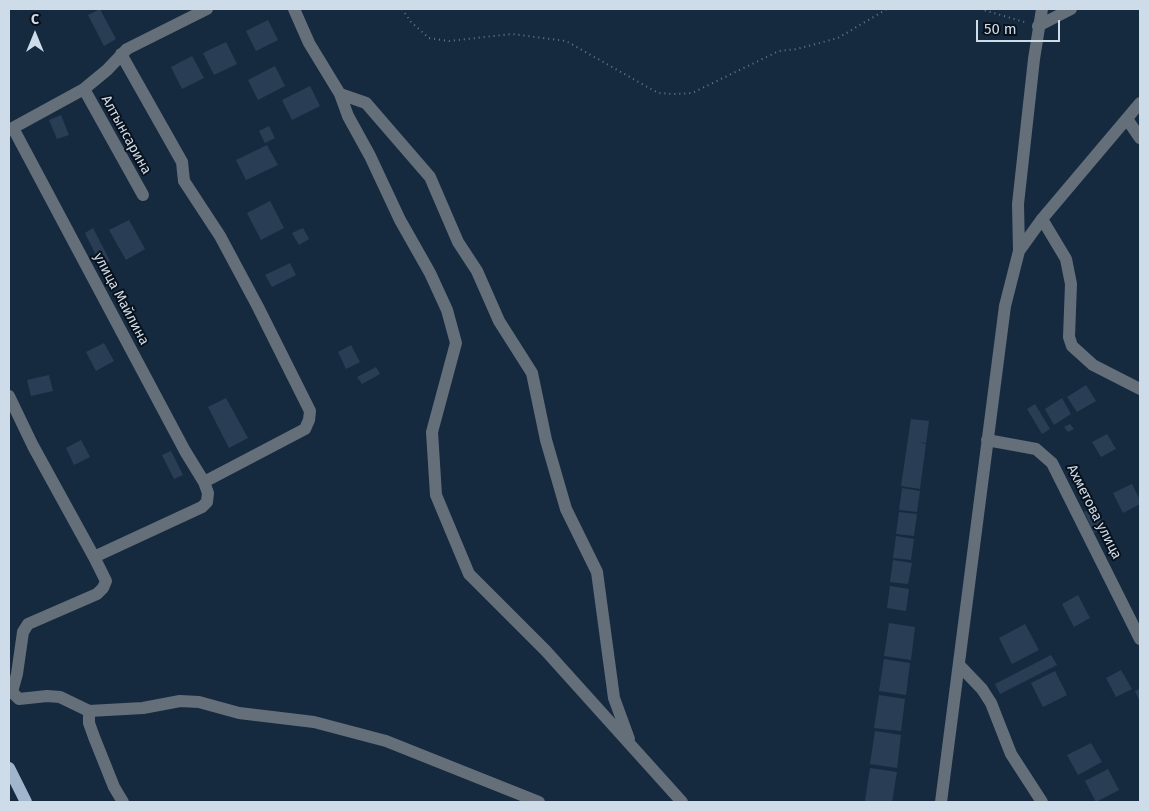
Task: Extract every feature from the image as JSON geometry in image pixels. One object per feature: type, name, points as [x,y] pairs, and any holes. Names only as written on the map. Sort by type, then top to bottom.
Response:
[{"type":"main road","points":[[9,768],[26,802]]},
{"type":"street","points":[[11,129],[84,89],[107,70],[127,49],[207,9]]},
{"type":"street","points":[[294,9],[309,44],[340,94],[348,116],[370,156],[400,220],[430,273],[447,310],[456,343],[432,432],[436,495],[469,574],[546,651],[682,802]]},
{"type":"street","points":[[941,802],[1005,306],[1019,251],[1018,204],[1038,26],[1042,9]]},
{"type":"street","points":[[1038,26],[1071,9]]},
{"type":"street","points":[[94,557],[202,507],[207,502],[208,493],[204,482],[305,429],[310,411],[220,236],[184,181],[182,162],[121,54]]},
{"type":"street","name":"Алтынсарина","points":[[84,89],[143,195]]},
{"type":"street","points":[[340,94],[366,103],[430,177],[458,242],[477,271],[499,321],[532,373],[546,440],[566,509],[596,572],[614,698],[631,746]]},
{"type":"street","points":[[1019,251],[1042,219],[1140,103]]},
{"type":"street","points":[[1127,119],[1140,138]]},
{"type":"street","name":"улица Майлина","points":[[11,129],[185,451],[204,482]]},
{"type":"street","points":[[1042,219],[1066,259],[1071,284],[1069,337],[1072,346],[1093,365],[1140,389]]},
{"type":"street","points":[[9,396],[33,446],[106,581],[104,588],[97,594],[28,624],[23,632],[17,674],[10,693],[19,699],[47,696],[60,697],[89,711],[143,708],[180,701],[199,702],[239,713],[314,722],[386,741],[539,802]]},
{"type":"street","name":"Ахметова улица","points":[[987,440],[1036,449],[1052,463],[1140,639]]},
{"type":"street","points":[[959,665],[982,689],[991,703],[1011,754],[1042,802]]},
{"type":"street","points":[[89,711],[89,724],[94,738],[114,787],[123,802]]},
{"type":"path","points":[[402,9],[411,22],[429,38],[449,41],[512,34],[566,41],[658,93],[676,94],[692,93],[779,50],[797,49],[838,38],[887,9]]},
{"type":"path","points":[[980,9],[1038,26]]},
{"type":"building","points":[[100,9],[116,39],[104,46],[88,15]]},
{"type":"building","points":[[268,20],[278,40],[256,51],[246,31]]},
{"type":"building","points":[[226,42],[237,64],[214,75],[203,53]]},
{"type":"building","points":[[192,56],[204,78],[182,89],[171,67]]},
{"type":"building","points":[[275,66],[285,86],[258,100],[248,80]]},
{"type":"building","points":[[310,86],[320,106],[292,120],[282,100]]},
{"type":"building","points":[[61,115],[69,135],[57,139],[49,120]]},
{"type":"building","points":[[269,126],[275,138],[265,143],[259,131]]},
{"type":"building","points":[[267,145],[278,165],[246,180],[236,160]]},
{"type":"building","points":[[270,201],[284,228],[261,240],[247,213]]},
{"type":"building","points":[[129,220],[145,249],[126,260],[109,230]]},
{"type":"building","points":[[93,228],[110,261],[101,265],[85,233]]},
{"type":"building","points":[[303,228],[309,239],[299,245],[292,233]]},
{"type":"building","points":[[290,263],[296,275],[272,287],[265,275]]},
{"type":"building","points":[[104,343],[114,361],[96,371],[86,352]]},
{"type":"building","points":[[351,345],[360,362],[346,369],[338,352]]},
{"type":"building","points":[[376,367],[380,374],[362,384],[357,377]]},
{"type":"building","points":[[49,375],[53,391],[31,396],[27,380]]},
{"type":"building","points":[[1086,385],[1096,401],[1077,412],[1067,397]]},
{"type":"building","points":[[226,398],[248,438],[229,448],[208,407]]},
{"type":"building","points":[[1062,398],[1071,414],[1054,425],[1045,409]]},
{"type":"building","points":[[1035,404],[1050,429],[1042,434],[1027,409]]},
{"type":"building","points":[[911,419],[929,421],[926,443],[919,442],[926,444],[920,489],[901,486]]},
{"type":"building","points":[[1070,424],[1074,429],[1068,432],[1064,427]]},
{"type":"building","points":[[1107,434],[1116,449],[1101,457],[1092,442]]},
{"type":"building","points":[[81,440],[90,457],[74,465],[66,448]]},
{"type":"building","points":[[171,451],[183,475],[174,479],[162,455]]},
{"type":"building","points":[[1132,484],[1140,504],[1123,513],[1113,493]]},
{"type":"building","points":[[902,488],[920,491],[917,512],[899,510]]},
{"type":"building","points":[[1095,507],[1105,527],[1094,533],[1084,512]]},
{"type":"building","points":[[899,512],[917,514],[914,536],[896,534]]},
{"type":"building","points":[[896,536],[914,539],[911,560],[893,558]]},
{"type":"building","points":[[893,560],[912,563],[908,584],[890,582]]},
{"type":"building","points":[[890,586],[909,589],[906,611],[887,608]]},
{"type":"building","points":[[1078,595],[1090,618],[1074,627],[1062,604]]},
{"type":"building","points":[[889,623],[915,627],[911,660],[884,656]]},
{"type":"building","points":[[1025,624],[1039,650],[1012,664],[999,638]]},
{"type":"building","points":[[1051,655],[1057,665],[1000,694],[995,684]]},
{"type":"building","points":[[884,659],[910,663],[906,695],[879,691]]},
{"type":"building","points":[[1121,670],[1132,689],[1116,697],[1106,678]]},
{"type":"building","points":[[1055,671],[1067,695],[1043,707],[1031,683]]},
{"type":"building","points":[[1140,689],[1140,702],[1135,691]]},
{"type":"building","points":[[879,695],[905,699],[901,731],[874,728]]},
{"type":"building","points":[[875,731],[901,735],[897,768],[870,764]]},
{"type":"building","points":[[1091,743],[1102,762],[1078,775],[1067,755]]},
{"type":"building","points":[[870,768],[897,772],[892,802],[865,801]]},
{"type":"building","points":[[1108,769],[1119,790],[1096,802],[1085,781]]}]
